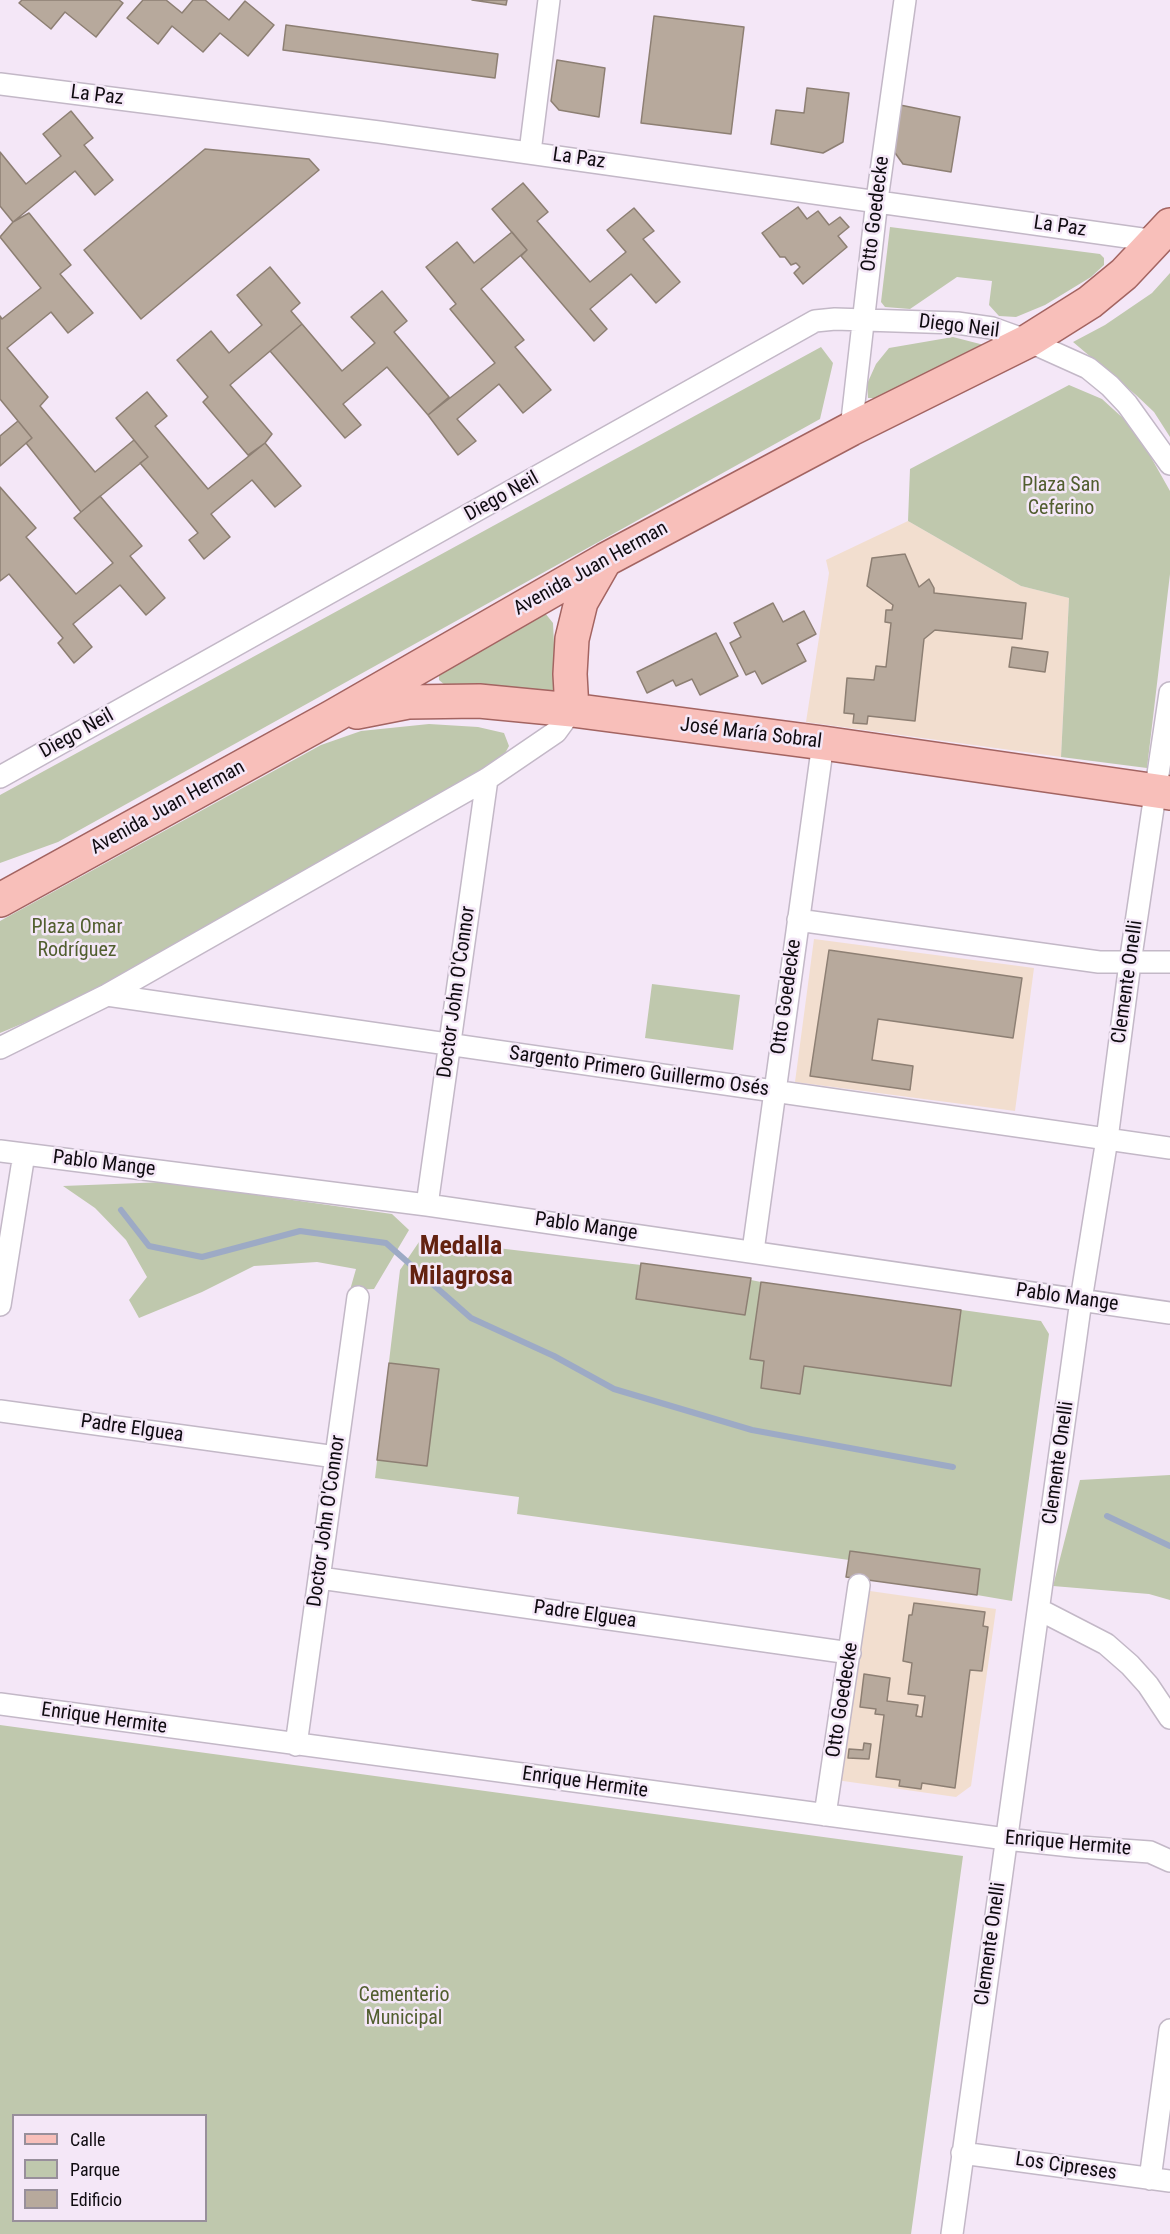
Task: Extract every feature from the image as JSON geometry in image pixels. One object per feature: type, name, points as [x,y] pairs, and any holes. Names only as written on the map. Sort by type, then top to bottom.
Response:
[{"type":"main road","name":"Avenida Juan Herman","points":[[0,900],[332,717],[605,560],[851,429],[1028,341],[1090,302],[1124,274],[1163,233]]},
{"type":"main road","points":[[572,710],[570,674],[572,639],[581,602],[605,560]]},
{"type":"main road","name":"José María Sobral","points":[[332,717],[408,702],[479,701],[572,710],[823,743],[1163,792]]},
{"type":"street","points":[[530,152],[549,0]]},
{"type":"street","name":"Otto Goedecke","points":[[851,429],[877,200],[905,0]]},
{"type":"street","name":"La Paz","points":[[0,84],[530,152],[877,200],[1163,233]]},
{"type":"street","name":"Diego Neil","points":[[0,777],[815,321],[865,319],[957,323],[992,328],[1028,341],[1088,368],[1110,386],[1127,404],[1170,464]]},
{"type":"street","name":"Clemente Onelli","points":[[952,2234],[1130,963],[1163,792],[1170,693]]},
{"type":"street","points":[[0,1048],[107,995],[487,778],[556,732],[572,710]]},
{"type":"street","name":"Otto Goedecke","points":[[753,1251],[823,743]]},
{"type":"street","name":"Doctor John O'Connor","points":[[427,1205],[487,778]]},
{"type":"street","points":[[798,920],[1099,962],[1170,962]]},
{"type":"street","name":"Sargento Primero Guillermo Osés","points":[[107,995],[1170,1148]]},
{"type":"street","name":"Pablo Mange","points":[[0,1150],[427,1205],[1170,1313]]},
{"type":"street","points":[[0,1305],[24,1154]]},
{"type":"street","name":"Doctor John O'Connor","points":[[296,1745],[358,1298]]},
{"type":"street","name":"Padre Elguea","points":[[0,1411],[336,1458]]},
{"type":"street","name":"Padre Elguea","points":[[320,1578],[850,1653]]},
{"type":"street","name":"Otto Goedecke","points":[[825,1815],[859,1585]]},
{"type":"street","points":[[1040,1610],[1107,1644],[1148,1685],[1170,1718]]},
{"type":"street","name":"Enrique Hermite","points":[[0,1704],[1006,1839],[1150,1852],[1170,1861]]},
{"type":"street","points":[[1160,2180],[1170,2030]]},
{"type":"street","name":"Los Cipreses","points":[[962,2153],[1160,2180]]},
{"type":"shaded area","points":[[908,521],[1021,586],[1069,598],[1061,757],[806,722],[829,573],[826,560]]},
{"type":"shaded area","points":[[814,939],[1034,968],[1015,1111],[795,1082]]},
{"type":"shaded area","points":[[863,1590],[996,1609],[971,1786],[956,1797],[836,1780]]},
{"type":"green space","points":[[890,227],[1100,254],[1104,258],[1104,265],[1091,277],[1045,305],[1016,317],[999,316],[989,305],[992,281],[957,277],[910,309],[885,307],[881,302]]},
{"type":"green space","points":[[1170,273],[1170,437],[1154,412],[1073,342],[1105,325],[1152,293]]},
{"type":"green space","points":[[953,337],[984,345],[878,398],[868,398],[867,384],[876,364],[889,348]]},
{"type":"green space","points":[[821,347],[833,363],[820,419],[58,842],[0,863],[0,795]]},
{"type":"green space","name":"Plaza San Ceferino","points":[[1069,385],[1102,399],[1135,429],[1170,491],[1170,574],[1147,768],[1061,757],[1069,598],[1021,586],[908,521],[910,469]]},
{"type":"green space","points":[[545,613],[553,623],[556,686],[554,694],[446,686],[439,680],[439,669]]},
{"type":"green space","name":"Plaza Omar Rodríguez","points":[[429,724],[478,727],[504,733],[509,746],[503,757],[100,987],[62,1007],[0,1033],[0,921],[321,745],[361,731]]},
{"type":"green space","points":[[652,984],[740,995],[733,1050],[645,1038]]},
{"type":"green space","points":[[165,1182],[392,1214],[409,1230],[374,1289],[350,1290],[356,1269],[317,1262],[254,1266],[202,1292],[139,1318],[129,1300],[147,1277],[126,1240],[95,1208],[63,1186]]},
{"type":"green space","points":[[421,1239],[751,1278],[751,1280],[761,1282],[1041,1321],[1049,1334],[1012,1601],[977,1595],[849,1560],[517,1514],[519,1497],[375,1478],[400,1270]]},
{"type":"green space","points":[[1170,1475],[1170,1600],[1149,1594],[1053,1586],[1080,1480]]},
{"type":"green space","name":"Cementerio Municipal","points":[[0,1725],[963,1856],[911,2234],[0,2234]]},
{"type":"building","points":[[22,0],[119,0],[123,3],[96,37],[65,12],[51,29],[19,3]]},
{"type":"building","points":[[143,0],[166,0],[182,13],[193,0],[205,0],[229,20],[245,1],[274,25],[248,56],[220,33],[203,52],[172,26],[158,44],[127,18]]},
{"type":"building","points":[[472,0],[507,0],[506,5]]},
{"type":"building","points":[[654,16],[744,27],[731,134],[641,123]]},
{"type":"building","points":[[286,25],[498,54],[495,78],[283,50]]},
{"type":"building","points":[[557,60],[605,68],[599,117],[559,110],[551,101]]},
{"type":"building","points":[[807,88],[849,93],[843,142],[823,153],[771,144],[776,110],[804,113]]},
{"type":"building","points":[[900,105],[960,117],[951,172],[903,164],[893,150]]},
{"type":"building","points":[[71,111],[93,138],[84,145],[113,180],[95,195],[75,171],[13,222],[0,206],[0,152],[26,184],[61,156],[43,134]]},
{"type":"building","points":[[205,149],[309,159],[319,170],[141,319],[84,250]]},
{"type":"building","points":[[523,183],[548,212],[537,221],[590,282],[626,252],[607,230],[634,208],[654,231],[643,239],[680,282],[656,303],[631,274],[590,309],[607,329],[594,341],[521,256],[527,250],[492,209]]},
{"type":"building","points":[[798,207],[807,219],[818,211],[829,225],[840,217],[849,227],[838,236],[847,247],[803,284],[794,273],[800,267],[796,263],[791,265],[785,257],[780,257],[762,233]]},
{"type":"building","points":[[29,213],[71,265],[60,274],[93,313],[68,333],[51,312],[7,348],[48,397],[40,406],[95,472],[134,440],[148,457],[81,512],[26,443],[32,438],[0,399],[0,316],[2,319],[41,288],[0,237],[13,222]]},
{"type":"building","points":[[512,232],[527,250],[481,289],[524,340],[515,347],[551,390],[523,413],[499,384],[457,419],[476,441],[458,455],[428,415],[495,363],[450,309],[456,304],[426,267],[457,242],[474,263]]},
{"type":"building","points":[[270,267],[300,303],[291,311],[302,324],[230,385],[272,434],[265,443],[248,455],[203,402],[208,397],[177,360],[211,331],[229,353],[262,325],[237,295]]},
{"type":"building","points":[[382,291],[407,321],[394,332],[449,397],[428,415],[387,367],[343,404],[361,425],[345,438],[270,351],[302,324],[342,371],[375,343],[351,317]]},
{"type":"building","points":[[147,392],[167,416],[155,426],[208,489],[265,443],[301,486],[275,507],[252,480],[211,514],[230,537],[204,559],[189,540],[198,533],[140,463],[148,457],[116,418]]},
{"type":"building","points":[[18,421],[32,438],[0,466],[0,436]]},
{"type":"building","points":[[0,487],[36,528],[26,537],[76,594],[113,563],[74,518],[100,496],[142,546],[130,556],[165,598],[146,615],[120,585],[73,624],[92,647],[74,663],[58,643],[63,638],[9,574],[0,581]]},
{"type":"building","points":[[905,554],[919,587],[929,579],[934,593],[1026,603],[1022,639],[935,630],[924,639],[915,721],[868,716],[867,724],[853,723],[854,714],[844,713],[847,678],[874,680],[876,666],[886,667],[891,623],[885,622],[886,610],[892,610],[893,605],[867,586],[872,558]]},
{"type":"building","points":[[773,603],[783,622],[804,611],[816,634],[797,644],[806,661],[762,684],[755,671],[746,675],[730,643],[741,637],[734,623]]},
{"type":"building","points":[[716,633],[738,676],[700,695],[692,679],[676,686],[673,680],[647,693],[637,672]]},
{"type":"building","points":[[1012,647],[1048,652],[1045,672],[1009,667]]},
{"type":"building","points":[[829,950],[1022,978],[1013,1038],[878,1019],[872,1060],[913,1066],[910,1090],[810,1076]]},
{"type":"building","points":[[641,1263],[751,1278],[745,1315],[636,1299]]},
{"type":"building","points":[[761,1282],[961,1310],[951,1386],[804,1366],[800,1394],[761,1388],[764,1361],[750,1359]]},
{"type":"building","points":[[389,1363],[439,1369],[427,1466],[377,1460]]},
{"type":"building","points":[[850,1551],[980,1569],[977,1595],[846,1577]]},
{"type":"building","points":[[914,1603],[985,1612],[983,1626],[988,1627],[982,1671],[970,1670],[955,1788],[922,1783],[921,1789],[899,1786],[900,1780],[876,1777],[884,1715],[875,1714],[876,1709],[860,1707],[864,1674],[890,1678],[887,1701],[918,1705],[916,1716],[922,1717],[925,1696],[908,1694],[912,1663],[903,1661],[909,1615],[912,1615]]},
{"type":"building","points":[[864,1743],[871,1744],[869,1759],[848,1758],[849,1749],[863,1750]]},
{"type":"waterway","points":[[121,1210],[149,1246],[202,1257],[300,1231],[386,1243],[471,1318],[554,1356],[614,1389],[752,1430],[953,1467]]},
{"type":"waterway","points":[[1107,1516],[1170,1546]]},
{"type":"district","name":"Medalla Milagrosa","points":[[461,1262]]}]
